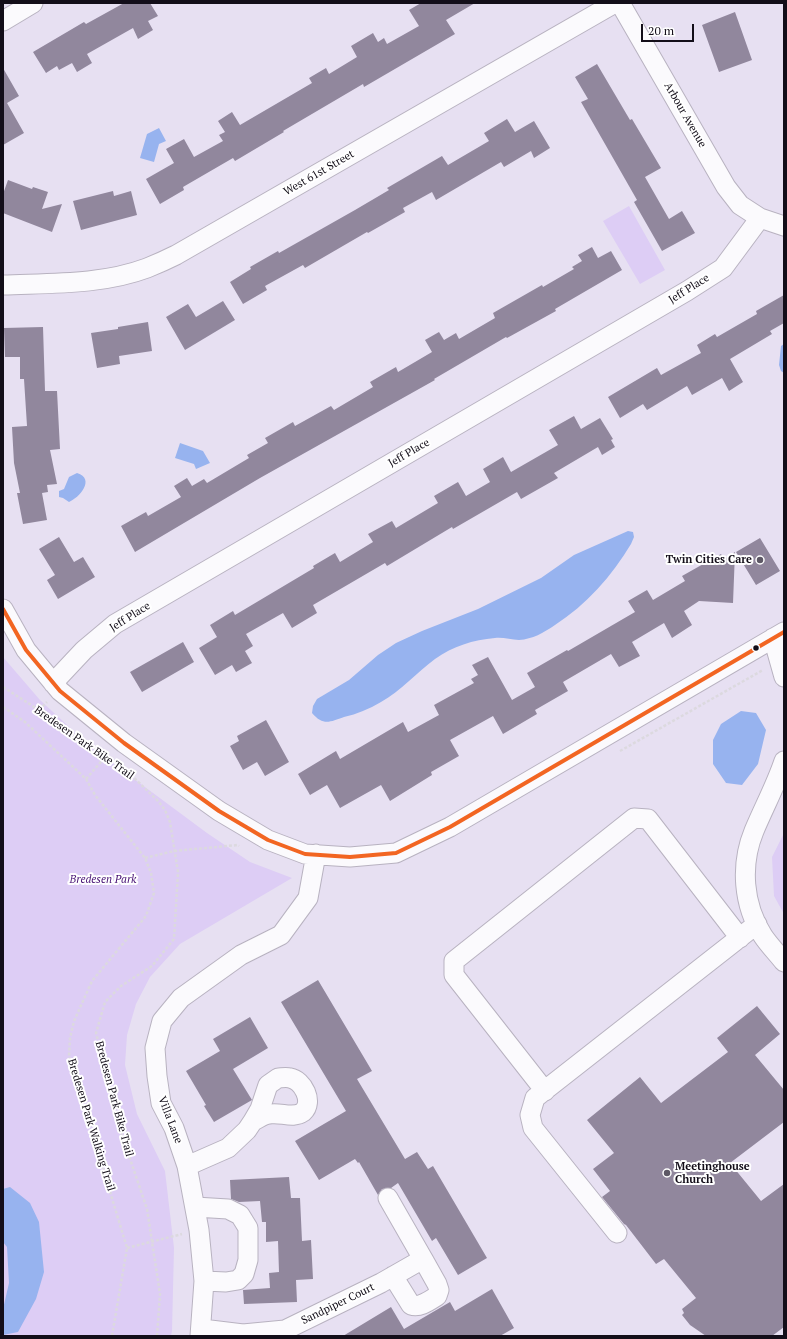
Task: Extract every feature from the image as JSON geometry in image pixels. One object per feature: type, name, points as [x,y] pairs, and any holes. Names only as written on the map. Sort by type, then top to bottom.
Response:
[{"type":"street","points":[[3,21],[33,3]]},
{"type":"street","name":"West 61st Street","points":[[3,285],[82,281],[114,277],[146,268],[176,255],[615,3]]},
{"type":"street","name":"Arbour Avenue","points":[[620,3],[726,187],[740,205],[760,218],[784,226]]},
{"type":"street","name":"Jeff Place","points":[[52,692],[84,650],[115,624],[717,272],[723,268],[760,218]]},
{"type":"street","points":[[3,609],[52,692],[96,721],[118,739],[219,811],[268,840],[305,854],[350,857],[396,853],[450,827],[778,635],[784,677]]},
{"type":"street","points":[[784,760],[753,832],[746,858],[745,885],[751,911],[757,924],[763,935],[784,962]]},
{"type":"street","points":[[545,1091],[454,975],[454,961],[634,818],[648,819],[740,938]]},
{"type":"street","name":"Villa Lane","points":[[201,1332],[204,1282],[199,1230],[186,1166],[174,1128],[161,1103],[155,1048],[162,1021],[181,998],[241,955],[281,935],[308,898],[316,854]]},
{"type":"street","points":[[617,1233],[533,1128],[530,1115],[535,1098],[757,924]]},
{"type":"street","points":[[186,1166],[228,1148],[247,1130],[253,1121]]},
{"type":"street","points":[[387,1279],[411,1305],[416,1307],[437,1296],[439,1290],[388,1198]]},
{"type":"street","points":[[195,1207],[228,1209],[240,1215],[248,1228],[248,1260],[244,1274],[238,1280],[226,1282],[204,1282]]},
{"type":"street","name":"Sandpiper Court","points":[[201,1332],[243,1334],[285,1330],[387,1279],[423,1259]]},
{"type":"path","name":"Bredesen Park Bike Trail","points":[[3,687],[39,710],[129,773],[160,802],[170,822],[178,872],[174,939],[152,966],[121,986],[105,1002],[96,1033],[119,1126],[147,1209],[160,1294],[158,1336]]},
{"type":"path","points":[[39,710],[52,692]]},
{"type":"path","name":"Bredesen Park Walking Trail","points":[[3,707],[25,722],[86,779],[94,795],[145,858],[151,873],[154,893],[146,916],[92,981],[74,1020],[70,1038],[69,1056],[128,1248],[112,1336]]},
{"type":"path","points":[[86,779],[111,752]]},
{"type":"path","points":[[145,858],[174,851],[238,845],[243,848]]},
{"type":"path","points":[[128,1248],[199,1230]]},
{"type":"green space","points":[[629,206],[665,270],[640,284],[603,221]]},
{"type":"green space","name":"Bredesen Park","points":[[3,657],[40,700],[91,747],[207,833],[250,862],[292,878],[180,944],[150,977],[136,1004],[127,1035],[125,1065],[137,1114],[165,1171],[174,1248],[171,1336],[3,1336]]},
{"type":"green space","points":[[784,833],[784,914],[774,896],[772,857]]},
{"type":"water","points":[[159,128],[166,141],[159,144],[154,162],[140,158],[147,134]]},
{"type":"water","points":[[784,344],[784,373],[781,371],[779,365],[781,346]]},
{"type":"water","points":[[180,443],[203,451],[210,463],[196,469],[194,464],[175,458]]},
{"type":"water","points":[[77,473],[83,476],[85,480],[84,488],[77,497],[69,502],[59,497],[59,491],[64,489],[69,477]]},
{"type":"water","points":[[628,531],[633,532],[634,537],[631,544],[624,556],[598,589],[566,617],[546,631],[533,637],[519,640],[495,638],[479,640],[456,647],[435,659],[388,698],[358,713],[327,722],[320,720],[312,713],[313,706],[317,699],[349,680],[378,655],[396,643],[478,609],[541,578],[574,555]]},
{"type":"water","points":[[741,711],[756,713],[766,730],[758,764],[742,785],[726,783],[713,764],[713,740],[721,724]]},
{"type":"water","points":[[10,1187],[30,1203],[39,1222],[44,1272],[36,1299],[18,1332],[3,1335],[3,1309],[9,1283],[7,1247],[3,1242],[3,1189]]},
{"type":"building","points":[[124,3],[150,3],[158,16],[148,21],[153,30],[138,39],[133,28],[87,54],[92,63],[77,72],[72,63],[59,70],[57,66],[46,73],[33,52],[84,22],[86,24]]},
{"type":"building","points":[[421,3],[475,3],[446,20],[455,34],[364,87],[363,84],[235,161],[233,158],[183,187],[184,190],[160,204],[146,179],[174,163],[166,149],[184,139],[194,157],[223,141],[219,135],[225,132],[218,121],[232,112],[240,125],[312,83],[309,78],[326,68],[329,74],[357,57],[351,46],[373,33],[378,42],[384,38],[387,44],[419,26],[409,10]]},
{"type":"building","points":[[735,12],[752,60],[719,72],[702,25]]},
{"type":"building","points":[[597,64],[630,120],[632,119],[661,168],[645,177],[669,219],[682,211],[695,233],[662,251],[634,202],[637,200],[581,102],[588,99],[575,77]]},
{"type":"building","points":[[3,68],[19,96],[7,103],[24,133],[3,145]]},
{"type":"building","points":[[507,119],[515,132],[534,121],[550,148],[534,158],[531,151],[504,167],[501,162],[436,200],[432,192],[403,208],[405,212],[368,233],[367,232],[305,268],[303,265],[265,286],[267,290],[243,304],[230,282],[251,269],[250,267],[278,251],[279,253],[355,210],[389,190],[387,188],[442,156],[448,165],[489,141],[484,133]]},
{"type":"building","points":[[8,180],[32,189],[33,187],[48,192],[42,209],[62,204],[52,232],[3,213],[3,194]]},
{"type":"building","points":[[113,191],[114,196],[131,191],[137,215],[81,230],[73,201]]},
{"type":"building","points":[[592,247],[598,258],[611,251],[622,270],[555,309],[556,311],[507,338],[506,337],[434,379],[435,380],[260,478],[135,552],[121,526],[146,512],[148,516],[181,497],[174,486],[187,478],[192,486],[204,479],[207,483],[249,458],[247,455],[268,443],[265,438],[293,422],[295,426],[331,406],[334,410],[373,387],[370,382],[396,367],[398,372],[432,352],[425,340],[439,332],[444,340],[456,333],[459,339],[495,318],[493,313],[542,285],[543,287],[574,269],[572,267],[582,261],[578,255]]},
{"type":"building","points":[[784,295],[784,323],[770,331],[772,334],[730,359],[743,382],[729,391],[722,378],[692,395],[687,386],[647,410],[643,404],[620,418],[608,397],[657,368],[661,375],[701,353],[697,345],[715,334],[717,337],[757,314],[756,311]]},
{"type":"building","points":[[223,301],[235,320],[185,350],[166,317],[188,304],[196,317]]},
{"type":"building","points":[[148,322],[152,351],[119,356],[120,364],[97,368],[91,333]]},
{"type":"building","points":[[43,327],[45,391],[57,391],[60,449],[50,450],[57,484],[47,485],[48,492],[42,493],[47,520],[23,524],[17,493],[20,493],[14,463],[12,427],[27,426],[24,379],[20,379],[20,357],[5,357],[4,328]]},
{"type":"building","points":[[574,416],[581,429],[600,418],[613,439],[611,440],[615,447],[602,455],[598,447],[554,473],[558,478],[521,499],[517,492],[453,529],[452,527],[387,566],[385,563],[313,605],[317,613],[292,628],[283,613],[246,634],[253,646],[245,651],[252,663],[236,672],[232,665],[215,675],[199,648],[217,637],[210,625],[233,611],[235,615],[314,568],[313,566],[335,553],[340,562],[373,542],[368,534],[392,521],[396,528],[438,503],[434,496],[458,482],[466,496],[490,482],[483,469],[503,457],[511,472],[558,445],[549,430]]},
{"type":"building","points":[[59,537],[74,562],[83,557],[95,577],[58,599],[47,580],[55,575],[39,549]]},
{"type":"building","name":"Twin Cities Care","points":[[760,538],[780,571],[756,585],[736,552]]},
{"type":"building","points":[[735,552],[733,603],[699,601],[684,611],[692,625],[672,638],[664,623],[632,642],[640,656],[619,667],[611,654],[563,682],[568,691],[535,710],[537,714],[503,734],[493,716],[450,740],[459,756],[431,772],[432,775],[390,801],[381,785],[340,808],[327,785],[310,795],[298,774],[336,751],[340,759],[403,722],[408,732],[439,715],[434,705],[474,683],[471,679],[478,675],[472,665],[488,657],[512,700],[535,687],[527,673],[635,612],[628,601],[647,590],[653,600],[685,581],[682,576],[721,554],[724,559]]},
{"type":"building","points":[[183,642],[194,662],[142,692],[130,672]]},
{"type":"building","points":[[266,720],[289,762],[265,776],[257,762],[243,770],[230,746],[239,741],[237,736]]},
{"type":"building","points":[[318,980],[372,1071],[357,1079],[405,1159],[417,1152],[428,1169],[433,1166],[487,1258],[458,1275],[436,1238],[432,1241],[398,1183],[391,1188],[382,1189],[378,1195],[359,1162],[358,1163],[355,1159],[319,1180],[295,1141],[346,1111],[281,1002]]},
{"type":"building","name":"Meetinghouse Church","points":[[757,1006],[780,1034],[755,1055],[784,1090],[784,1122],[730,1163],[761,1201],[784,1184],[784,1327],[772,1336],[706,1336],[690,1325],[682,1315],[684,1313],[682,1309],[696,1298],[664,1259],[656,1264],[602,1197],[610,1191],[593,1169],[614,1153],[587,1120],[640,1077],[661,1103],[728,1052],[717,1038]]},
{"type":"building","points":[[250,1017],[268,1048],[233,1069],[252,1100],[214,1122],[186,1071],[220,1051],[213,1039]]},
{"type":"building","points":[[289,1177],[291,1198],[300,1198],[302,1241],[311,1240],[313,1279],[296,1280],[297,1302],[244,1304],[243,1290],[270,1288],[269,1273],[279,1272],[278,1241],[266,1242],[266,1222],[262,1222],[260,1201],[239,1202],[231,1199],[230,1180]]},
{"type":"building","points":[[492,1289],[514,1328],[500,1336],[343,1336],[391,1307],[404,1329],[450,1302],[455,1311]]},
{"type":"transit line","points":[[3,609],[26,650],[60,691],[124,743],[219,811],[268,840],[305,854],[350,857],[396,853],[450,827],[784,632]]},
{"type":"place","name":"Twin Cities Care","points":[[760,560]]},
{"type":"place","name":"Meetinghouse Church","points":[[667,1173]]}]
